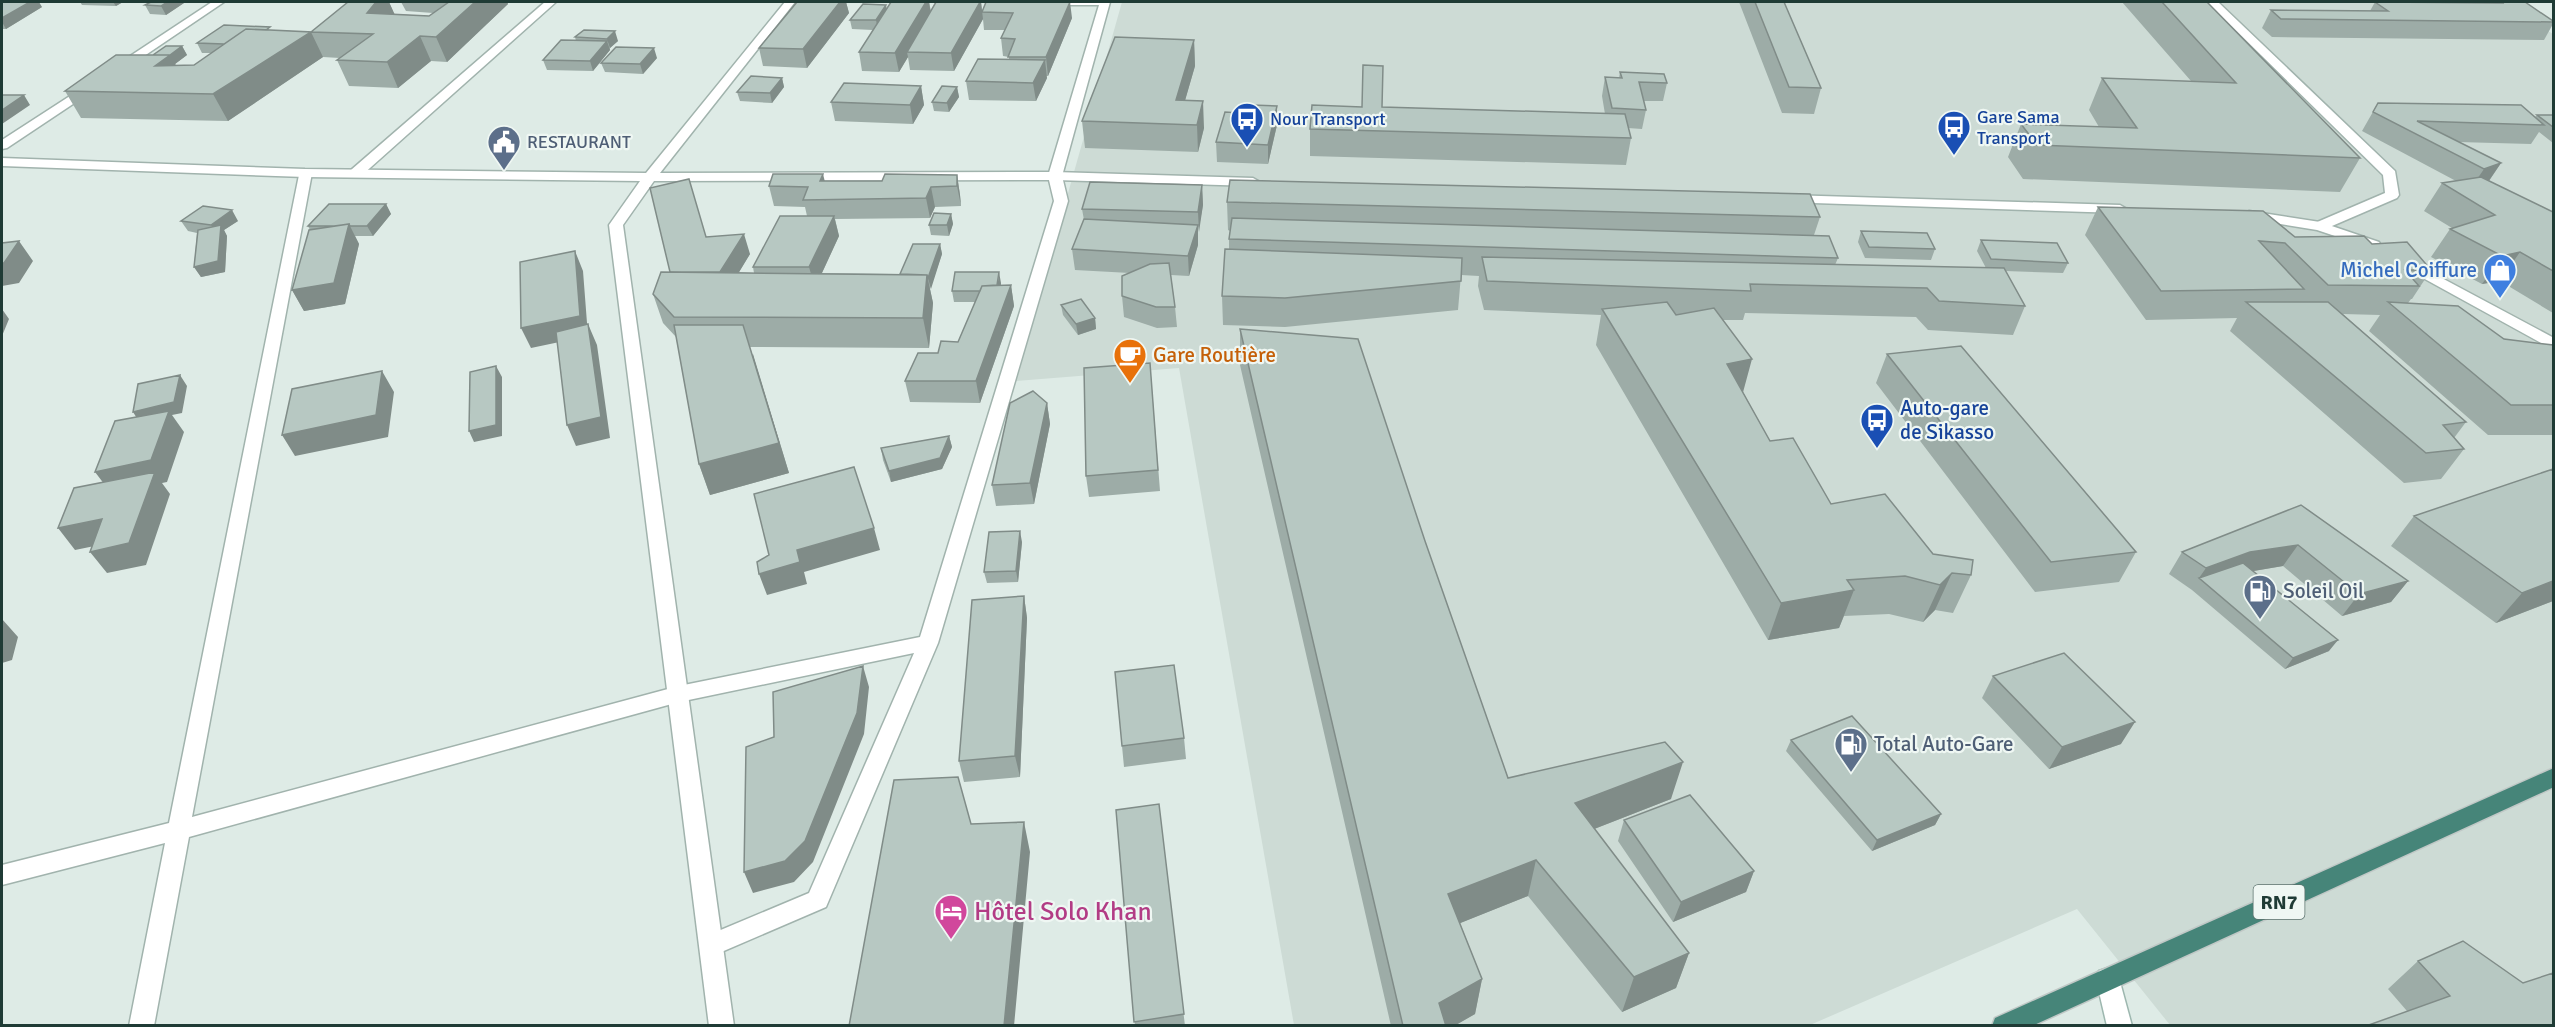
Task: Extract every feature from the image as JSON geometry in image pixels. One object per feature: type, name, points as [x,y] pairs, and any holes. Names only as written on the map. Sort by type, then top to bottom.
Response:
[{"type":"highway","name":"RN7","points":[[2004,1026],[2553,777]]},
{"type":"street","points":[[2,145],[219,2]]},
{"type":"street","points":[[356,173],[551,2]]},
{"type":"street","points":[[722,1026],[680,694],[616,225],[650,177],[790,2]]},
{"type":"street","points":[[712,945],[818,900],[928,643],[1061,201],[1055,176],[1105,2],[1066,2]]},
{"type":"street","points":[[2212,2],[2390,174],[2392,195],[2320,226]]},
{"type":"street","points":[[2,162],[356,173],[650,177],[1055,176],[1266,183]]},
{"type":"street","points":[[141,1026],[305,172]]},
{"type":"street","points":[[1769,198],[2134,210]]},
{"type":"street","points":[[2240,213],[2320,226],[2370,243],[2553,345]]},
{"type":"street","points":[[2,874],[179,830],[680,694],[928,643]]},
{"type":"street","points":[[2108,979],[2120,1026]]},
{"type":"shaded area","points":[[1122,2],[2508,2],[2554,35],[2553,1025],[2170,1025],[2077,909],[1810,1025],[1294,1025],[1179,368],[1015,381]]},
{"type":"building","points":[[2,2],[30,2],[2,18]]},
{"type":"building","points":[[151,2],[167,2],[161,6],[145,5]]},
{"type":"building","points":[[348,2],[376,2],[367,13],[429,16],[449,2],[475,2],[436,37],[420,36],[387,62],[337,60],[373,34],[311,32]]},
{"type":"building","points":[[797,2],[840,2],[803,49],[759,48]]},
{"type":"building","points":[[891,2],[926,2],[895,53],[859,52]]},
{"type":"building","points":[[936,2],[980,2],[951,53],[907,52]]},
{"type":"building","points":[[986,2],[1070,2],[1046,57],[1008,57],[1015,39],[1001,38],[1013,13],[982,12]]},
{"type":"building","points":[[1755,2],[1784,2],[1821,88],[1789,87]]},
{"type":"building","points":[[2162,2],[2207,2],[2360,158],[2037,145],[2021,124],[2137,128],[2102,78],[2236,83]]},
{"type":"building","points":[[2375,2],[2525,2],[2553,22],[2281,19],[2271,10],[2388,11]]},
{"type":"building","points":[[863,4],[886,5],[876,20],[850,20]]},
{"type":"building","points":[[224,25],[270,27],[266,30],[246,29],[224,44],[197,43]]},
{"type":"building","points":[[246,29],[311,32],[213,94],[65,91],[116,55],[170,55],[155,66],[194,65]]},
{"type":"building","points":[[584,30],[615,31],[607,39],[575,37]]},
{"type":"building","points":[[1115,37],[1194,40],[1176,100],[1203,101],[1197,125],[1082,121]]},
{"type":"building","points":[[561,40],[607,41],[590,61],[543,60]]},
{"type":"building","points":[[166,46],[182,46],[170,55],[153,55]]},
{"type":"building","points":[[616,47],[654,48],[640,64],[601,63]]},
{"type":"building","points":[[978,59],[1045,60],[1033,83],[966,81]]},
{"type":"building","points":[[1363,65],[1383,66],[1382,107],[1625,114],[1631,138],[1310,129],[1312,105],[1362,107]]},
{"type":"building","points":[[1620,72],[1664,74],[1667,83],[1639,82],[1646,110],[1612,108],[1605,77],[1622,78]]},
{"type":"building","points":[[751,76],[782,78],[770,93],[737,92]]},
{"type":"building","points":[[844,83],[921,86],[910,105],[831,102]]},
{"type":"building","points":[[942,86],[957,87],[947,103],[932,102]]},
{"type":"building","points":[[2,95],[24,95],[2,110]]},
{"type":"building","points":[[2378,103],[2521,105],[2544,125],[2417,121],[2501,163],[2484,169],[2373,112]]},
{"type":"building","points":[[1252,105],[1277,106],[1268,145],[1216,142],[1225,112],[1257,114]]},
{"type":"building","points":[[2537,115],[2553,115],[2553,127]]},
{"type":"building","points":[[773,174],[823,174],[820,181],[882,181],[885,174],[957,175],[957,186],[931,187],[926,198],[803,200],[808,187],[769,186]]},
{"type":"building","points":[[2481,177],[2553,212],[2553,271],[2520,252],[2502,256],[2450,229],[2495,215],[2442,183]]},
{"type":"building","points":[[689,179],[706,237],[744,234],[720,272],[670,272],[650,188]]},
{"type":"building","points":[[1230,180],[1810,194],[1820,217],[1227,202]]},
{"type":"building","points":[[1090,182],[1202,185],[1198,212],[1082,209]]},
{"type":"building","points":[[329,204],[386,204],[367,226],[350,226],[349,224],[308,226]]},
{"type":"building","points":[[203,206],[232,210],[211,225],[181,221]]},
{"type":"building","points":[[2098,207],[2263,211],[2295,237],[2364,236],[2372,244],[2407,242],[2431,270],[2405,270],[2419,286],[2328,285],[2285,243],[2259,241],[2304,289],[2161,291]]},
{"type":"building","points":[[934,213],[951,214],[947,225],[929,225]]},
{"type":"building","points":[[780,216],[834,216],[809,267],[753,267]]},
{"type":"building","points":[[1232,218],[1829,236],[1838,258],[1229,239]]},
{"type":"building","points":[[1084,219],[1198,225],[1188,256],[1072,249]]},
{"type":"building","points":[[349,224],[334,283],[292,290],[309,230]]},
{"type":"building","points":[[221,225],[218,261],[194,267],[198,230]]},
{"type":"building","points":[[1861,231],[1927,233],[1935,249],[1869,247]]},
{"type":"building","points":[[1981,240],[2057,243],[2068,263],[1991,259]]},
{"type":"building","points":[[19,241],[4,263],[2,263],[2,243]]},
{"type":"building","points":[[913,244],[940,244],[928,278],[927,275],[900,274]]},
{"type":"building","points":[[1225,249],[1462,258],[1461,281],[1285,298],[1222,296]]},
{"type":"building","points":[[575,251],[580,316],[521,328],[520,262]]},
{"type":"building","points":[[1482,257],[2004,268],[2025,306],[1939,301],[1927,288],[1750,284],[1751,291],[1487,281]]},
{"type":"building","points":[[1169,263],[1175,307],[1156,307],[1122,296],[1122,276],[1150,264]]},
{"type":"building","points":[[661,272],[927,275],[923,318],[674,317],[653,294]]},
{"type":"building","points":[[955,272],[999,272],[997,285],[982,286],[980,291],[952,291]]},
{"type":"building","points":[[1011,285],[976,381],[905,381],[918,353],[938,353],[941,341],[958,342],[982,286]]},
{"type":"building","points":[[1081,299],[1095,318],[1076,324],[1061,305]]},
{"type":"building","points":[[1667,302],[1676,315],[1714,308],[1752,359],[1727,364],[1770,441],[1793,438],[1831,504],[1885,494],[1933,554],[1973,560],[1971,575],[1952,573],[1940,585],[1905,576],[1847,580],[1854,590],[1781,603],[1602,309]]},
{"type":"building","points":[[2246,302],[2328,302],[2466,422],[2443,425],[2464,449],[2426,453]]},
{"type":"building","points":[[2388,302],[2458,306],[2504,339],[2553,345],[2553,405],[2511,405]]},
{"type":"building","points":[[588,324],[601,417],[567,425],[556,332]]},
{"type":"building","points":[[674,325],[743,325],[779,443],[699,464]]},
{"type":"building","points":[[1240,329],[1358,339],[1425,541],[1508,778],[1665,742],[1683,762],[1575,803],[1689,953],[1634,977],[1536,860],[1448,894],[1482,979],[1439,1003],[1446,1026],[1403,1026]]},
{"type":"building","points":[[1961,346],[2136,552],[2051,562],[1887,354]]},
{"type":"building","points":[[1150,363],[1158,470],[1086,476],[1084,368]]},
{"type":"building","points":[[496,366],[496,425],[469,431],[470,372]]},
{"type":"building","points":[[382,371],[376,415],[282,435],[292,389]]},
{"type":"building","points":[[180,375],[174,402],[133,412],[138,384]]},
{"type":"building","points":[[1033,391],[1047,403],[1030,483],[992,485],[1010,403]]},
{"type":"building","points":[[169,411],[151,460],[95,472],[115,421]]},
{"type":"building","points":[[949,436],[940,458],[889,471],[881,448]]},
{"type":"building","points":[[854,467],[874,528],[797,550],[800,562],[759,574],[757,562],[769,555],[754,494]]},
{"type":"building","points":[[2553,469],[2553,581],[2522,593],[2414,516]]},
{"type":"building","points":[[155,472],[129,543],[90,552],[102,519],[58,528],[74,488]]},
{"type":"building","points":[[2301,505],[2408,581],[2359,594],[2298,545],[2250,552],[2206,568],[2182,552]]},
{"type":"building","points":[[1020,531],[1016,571],[984,572],[989,532]]},
{"type":"building","name":"Soleil Oil","points":[[2243,563],[2338,640],[2293,658],[2199,578]]},
{"type":"building","points":[[1024,596],[1015,756],[959,761],[972,600]]},
{"type":"building","points":[[2064,653],[2135,722],[2062,747],[1993,676]]},
{"type":"building","points":[[1174,665],[1184,738],[1122,746],[1115,672]]},
{"type":"building","points":[[863,666],[857,713],[805,841],[785,861],[744,872],[746,747],[774,737],[773,692]]},
{"type":"building","points":[[1852,716],[1941,814],[1877,840],[1791,740]]},
{"type":"building","name":"Hôtel Solo Khan","points":[[958,777],[971,824],[1024,822],[1004,1026],[849,1026],[894,780]]},
{"type":"building","points":[[1690,795],[1754,871],[1681,902],[1624,820]]},
{"type":"building","points":[[1159,804],[1184,1014],[1134,1022],[1116,810]]},
{"type":"building","points":[[2463,941],[2523,983],[2553,973],[2553,1026],[2366,1026],[2450,996],[2418,961]]},
{"type":"place","name":"Nour Transport","points":[[1247,148]]},
{"type":"place","name":"Gare Sama Transport","points":[[1954,156]]},
{"type":"place","name":"RESTAURANT","points":[[504,171]]},
{"type":"place","name":"Michel Coiffure","points":[[2500,299]]},
{"type":"place","name":"Gare Routière","points":[[1130,384]]},
{"type":"place","name":"Auto-gare de Sikasso","points":[[1877,449]]},
{"type":"place","name":"Soleil Oil","points":[[2260,620]]},
{"type":"place","name":"Total Auto-Gare","points":[[1851,773]]},
{"type":"place","name":"Hôtel Solo Khan","points":[[951,940]]}]
